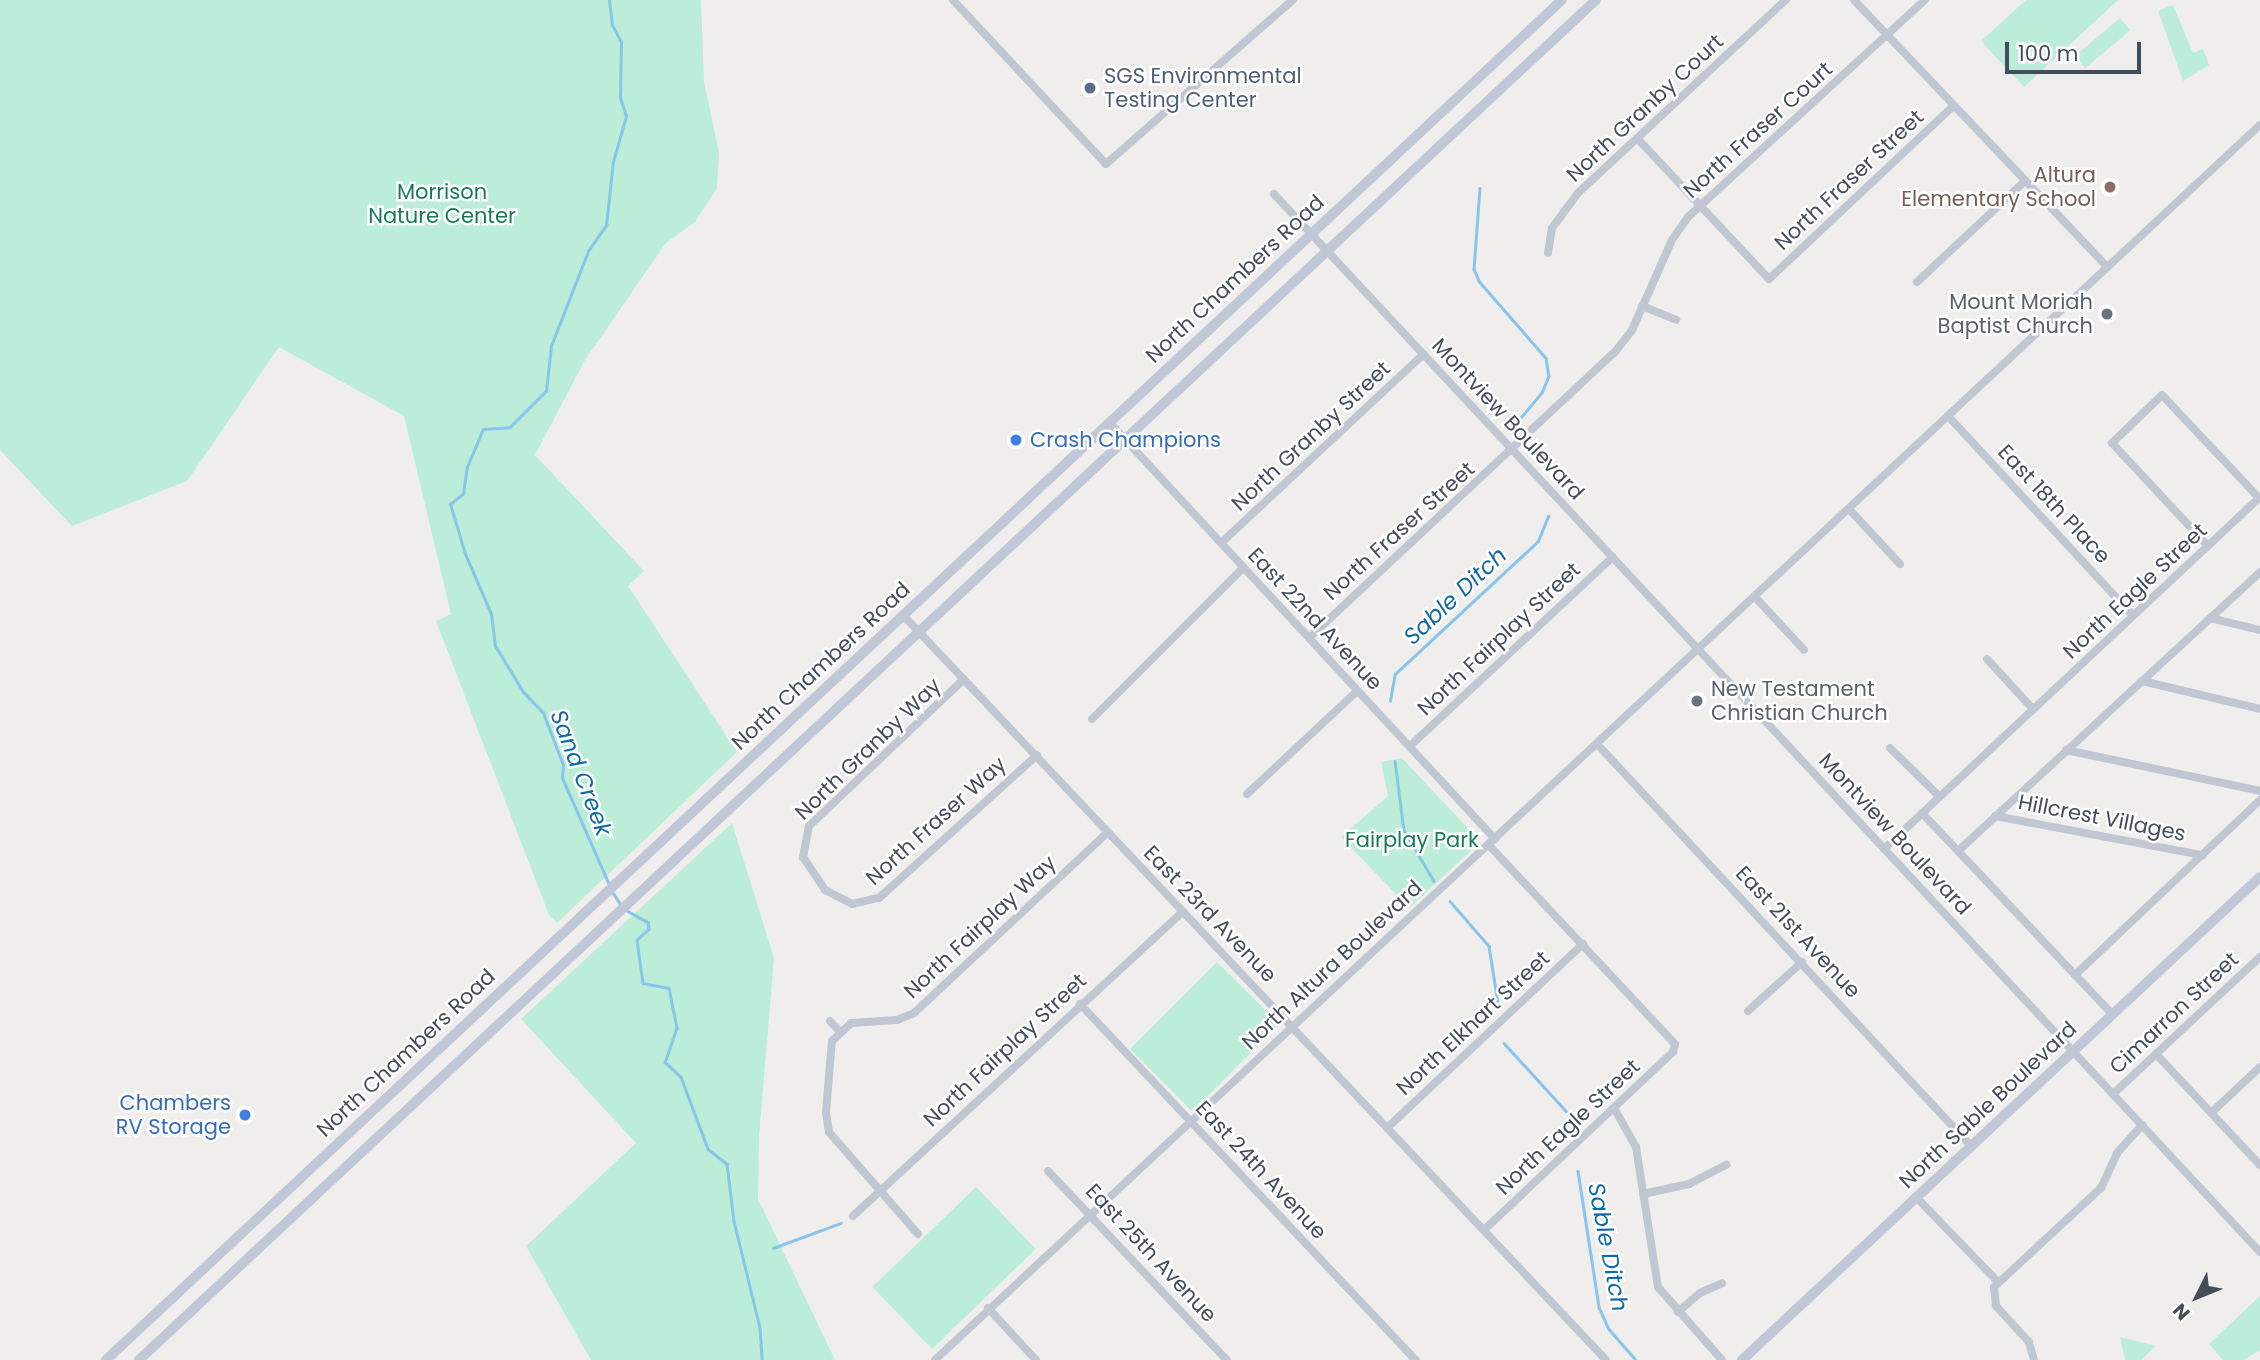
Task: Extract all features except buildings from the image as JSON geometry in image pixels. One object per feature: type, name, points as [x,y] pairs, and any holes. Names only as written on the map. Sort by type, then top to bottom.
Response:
[{"type":"main road","name":"North Chambers Road","points":[[106,1360],[1563,0]]},
{"type":"main road","name":"North Chambers Road","points":[[139,1360],[1328,250],[1588,2]]},
{"type":"main road","name":"North Sable Boulevard","points":[[1742,1360],[2260,877]]},
{"type":"main road","points":[[512,980],[527,996]]},
{"type":"main road","points":[[160,1310],[174,1328]]},
{"type":"street","points":[[953,0],[1106,164],[1288,2]]},
{"type":"street","name":"North Granby Court","points":[[1548,253],[1549,234],[1564,210],[1637,138],[1786,0]]},
{"type":"street","points":[[1854,0],[2107,267]]},
{"type":"street","name":"North Fraser Court","points":[[1514,450],[1623,344],[1672,240],[1701,205],[1925,0]]},
{"type":"street","name":"North Fraser Street","points":[[1701,205],[1769,279],[1953,106]]},
{"type":"street","name":"North Altura Boulevard","points":[[935,1360],[2260,125]]},
{"type":"street","points":[[1637,138],[1701,205]]},
{"type":"street","points":[[1917,282],[2024,182]]},
{"type":"street","name":"Montview Boulevard","points":[[1274,194],[2260,1252]]},
{"type":"street","points":[[1642,306],[1676,320]]},
{"type":"street","name":"North Granby Street","points":[[1221,543],[1424,354]]},
{"type":"street","points":[[2208,546],[2112,443],[2162,396],[2260,498]]},
{"type":"street","name":"East 18th Place","points":[[1948,416],[2133,616]]},
{"type":"street","name":"East 22nd Avenue","points":[[1110,422],[1410,746],[1583,944],[1665,1030],[1674,1049]]},
{"type":"street","name":"North Fraser Street","points":[[1309,638],[1514,450]]},
{"type":"street","name":"North Eagle Street","points":[[1884,849],[2260,498]]},
{"type":"street","points":[[1849,509],[1900,564]]},
{"type":"street","name":"North Fairplay Street","points":[[1410,746],[1613,557]]},
{"type":"street","points":[[1092,719],[1243,568]]},
{"type":"street","name":"Hillcrest Villages","points":[[1958,851],[2260,572]]},
{"type":"street","points":[[1755,597],[1804,650]]},
{"type":"street","name":"East 23rd Avenue","points":[[903,615],[1606,1360]]},
{"type":"street","points":[[2210,618],[2260,630]]},
{"type":"street","points":[[1987,659],[2033,709]]},
{"type":"street","name":"North Granby Way","points":[[819,884],[803,858],[808,826],[964,679]]},
{"type":"street","points":[[2142,681],[2260,709]]},
{"type":"street","points":[[1247,794],[1357,691]]},
{"type":"street","name":"East 21st Avenue","points":[[1597,744],[1971,1146]]},
{"type":"street","points":[[1890,748],[1939,796]]},
{"type":"street","points":[[2066,750],[2260,791]]},
{"type":"street","name":"North Fraser Way","points":[[819,884],[846,902],[879,898],[1037,755]]},
{"type":"street","name":"Hillcrest Villages","points":[[2075,975],[2260,800]]},
{"type":"street","points":[[1922,813],[2113,1015]]},
{"type":"street","name":"Hillcrest Villages","points":[[1995,816],[2202,855]]},
{"type":"street","name":"North Fairplay Way","points":[[839,1031],[858,1021],[897,1020],[914,1013],[1108,832]]},
{"type":"street","name":"North Fairplay Street","points":[[853,1216],[1183,911]]},
{"type":"street","name":"North Elkhart Street","points":[[1387,1128],[1583,944]]},
{"type":"street","name":"Cimarron Street","points":[[2113,1094],[2260,957]]},
{"type":"street","points":[[1748,1011],[1802,962]]},
{"type":"street","name":"East 24th Avenue","points":[[1080,1004],[1416,1360]]},
{"type":"street","points":[[830,1021],[839,1031],[829,1048],[827,1126],[835,1144],[918,1234]]},
{"type":"street","name":"North Eagle Street","points":[[1484,1230],[1674,1049]]},
{"type":"street","points":[[2155,1054],[2260,1165]]},
{"type":"street","points":[[2211,1112],[2260,1067]]},
{"type":"street","points":[[1614,1108],[1633,1136],[1658,1287],[1722,1360]]},
{"type":"street","points":[[2033,1359],[2029,1342],[1996,1306],[1993,1293],[1998,1282],[2101,1188],[2117,1153],[2142,1125]]},
{"type":"street","points":[[1643,1194],[1689,1184],[1726,1165]]},
{"type":"street","name":"East 25th Avenue","points":[[1048,1171],[1227,1360]]},
{"type":"street","points":[[1916,1197],[1998,1282]]},
{"type":"street","points":[[1678,1312],[1699,1293],[1722,1283]]},
{"type":"street","points":[[988,1308],[1036,1360]]},
{"type":"green space","name":"Morrison Nature Center","points":[[0,0],[701,0],[704,81],[719,153],[717,188],[695,222],[666,243],[585,360],[535,455],[644,571],[628,586],[737,752],[557,923],[549,915],[436,621],[451,614],[404,416],[279,347],[187,481],[72,526],[0,450]]},
{"type":"green space","points":[[2026,0],[2118,0],[2024,87],[1981,41]]},
{"type":"green space","points":[[2173,5],[2193,53],[2203,49],[2209,65],[2183,81],[2158,11]]},
{"type":"green space","points":[[2120,18],[2130,30],[2085,68],[2075,56]]},
{"type":"green space","name":"Fairplay Park","points":[[1402,758],[1477,838],[1477,845],[1409,908],[1341,837],[1388,796],[1381,762]]},
{"type":"green space","points":[[732,823],[774,958],[759,1136],[758,1199],[835,1360],[591,1360],[526,1246],[636,1143],[521,1019]]},
{"type":"green space","points":[[1217,962],[1279,1024],[1192,1111],[1130,1049]]},
{"type":"green space","points":[[976,1187],[1036,1249],[932,1349],[872,1287]]},
{"type":"green space","points":[[2260,1296],[2260,1350],[2243,1360],[2223,1360],[2209,1344]]},
{"type":"green space","points":[[2120,1337],[2156,1346],[2141,1360],[2125,1360]]},
{"type":"waterway","name":"Sand Creek","points":[[609,0],[612,25],[621,42],[620,97],[626,116],[613,162],[606,225],[588,251],[551,346],[546,391],[510,427],[483,429],[467,467],[463,494],[450,504],[465,554],[491,614],[495,646],[523,692],[543,713],[563,765],[562,778],[609,885]]},
{"type":"waterway","name":"Sable Ditch","points":[[1480,188],[1474,269],[1479,281],[1546,358],[1549,376],[1542,393],[1515,425]]},
{"type":"waterway","name":"Sable Ditch","points":[[1390,701],[1395,674],[1538,541],[1548,516]]},
{"type":"waterway","name":"Sable Ditch","points":[[1395,761],[1404,830],[1434,881]]},
{"type":"waterway","name":"Sand Creek","points":[[612,891],[621,905]]},
{"type":"waterway","name":"Sable Ditch","points":[[1450,901],[1489,946],[1498,1003]]},
{"type":"waterway","name":"Sand Creek","points":[[626,910],[648,922],[649,929],[637,940],[643,983],[669,988],[677,1028],[665,1062],[681,1077],[708,1149],[727,1164],[734,1221],[760,1328],[762,1360]]},
{"type":"waterway","name":"Sable Ditch","points":[[1504,1043],[1568,1113],[1574,1126]]},
{"type":"waterway","name":"Sable Ditch","points":[[1578,1171],[1599,1307],[1609,1329],[1636,1360]]},
{"type":"waterway","points":[[773,1248],[841,1223]]},
{"type":"place","name":"SGS Environmental Testing Center","points":[[1090,88]]},
{"type":"place","name":"Altura Elementary School","points":[[2110,187]]},
{"type":"place","name":"Mount Moriah Baptist Church","points":[[2107,314]]},
{"type":"place","name":"Crash Champions","points":[[1016,440]]},
{"type":"place","name":"New Testament Christian Church","points":[[1697,701]]},
{"type":"place","name":"Chambers RV Storage","points":[[245,1115]]}]
